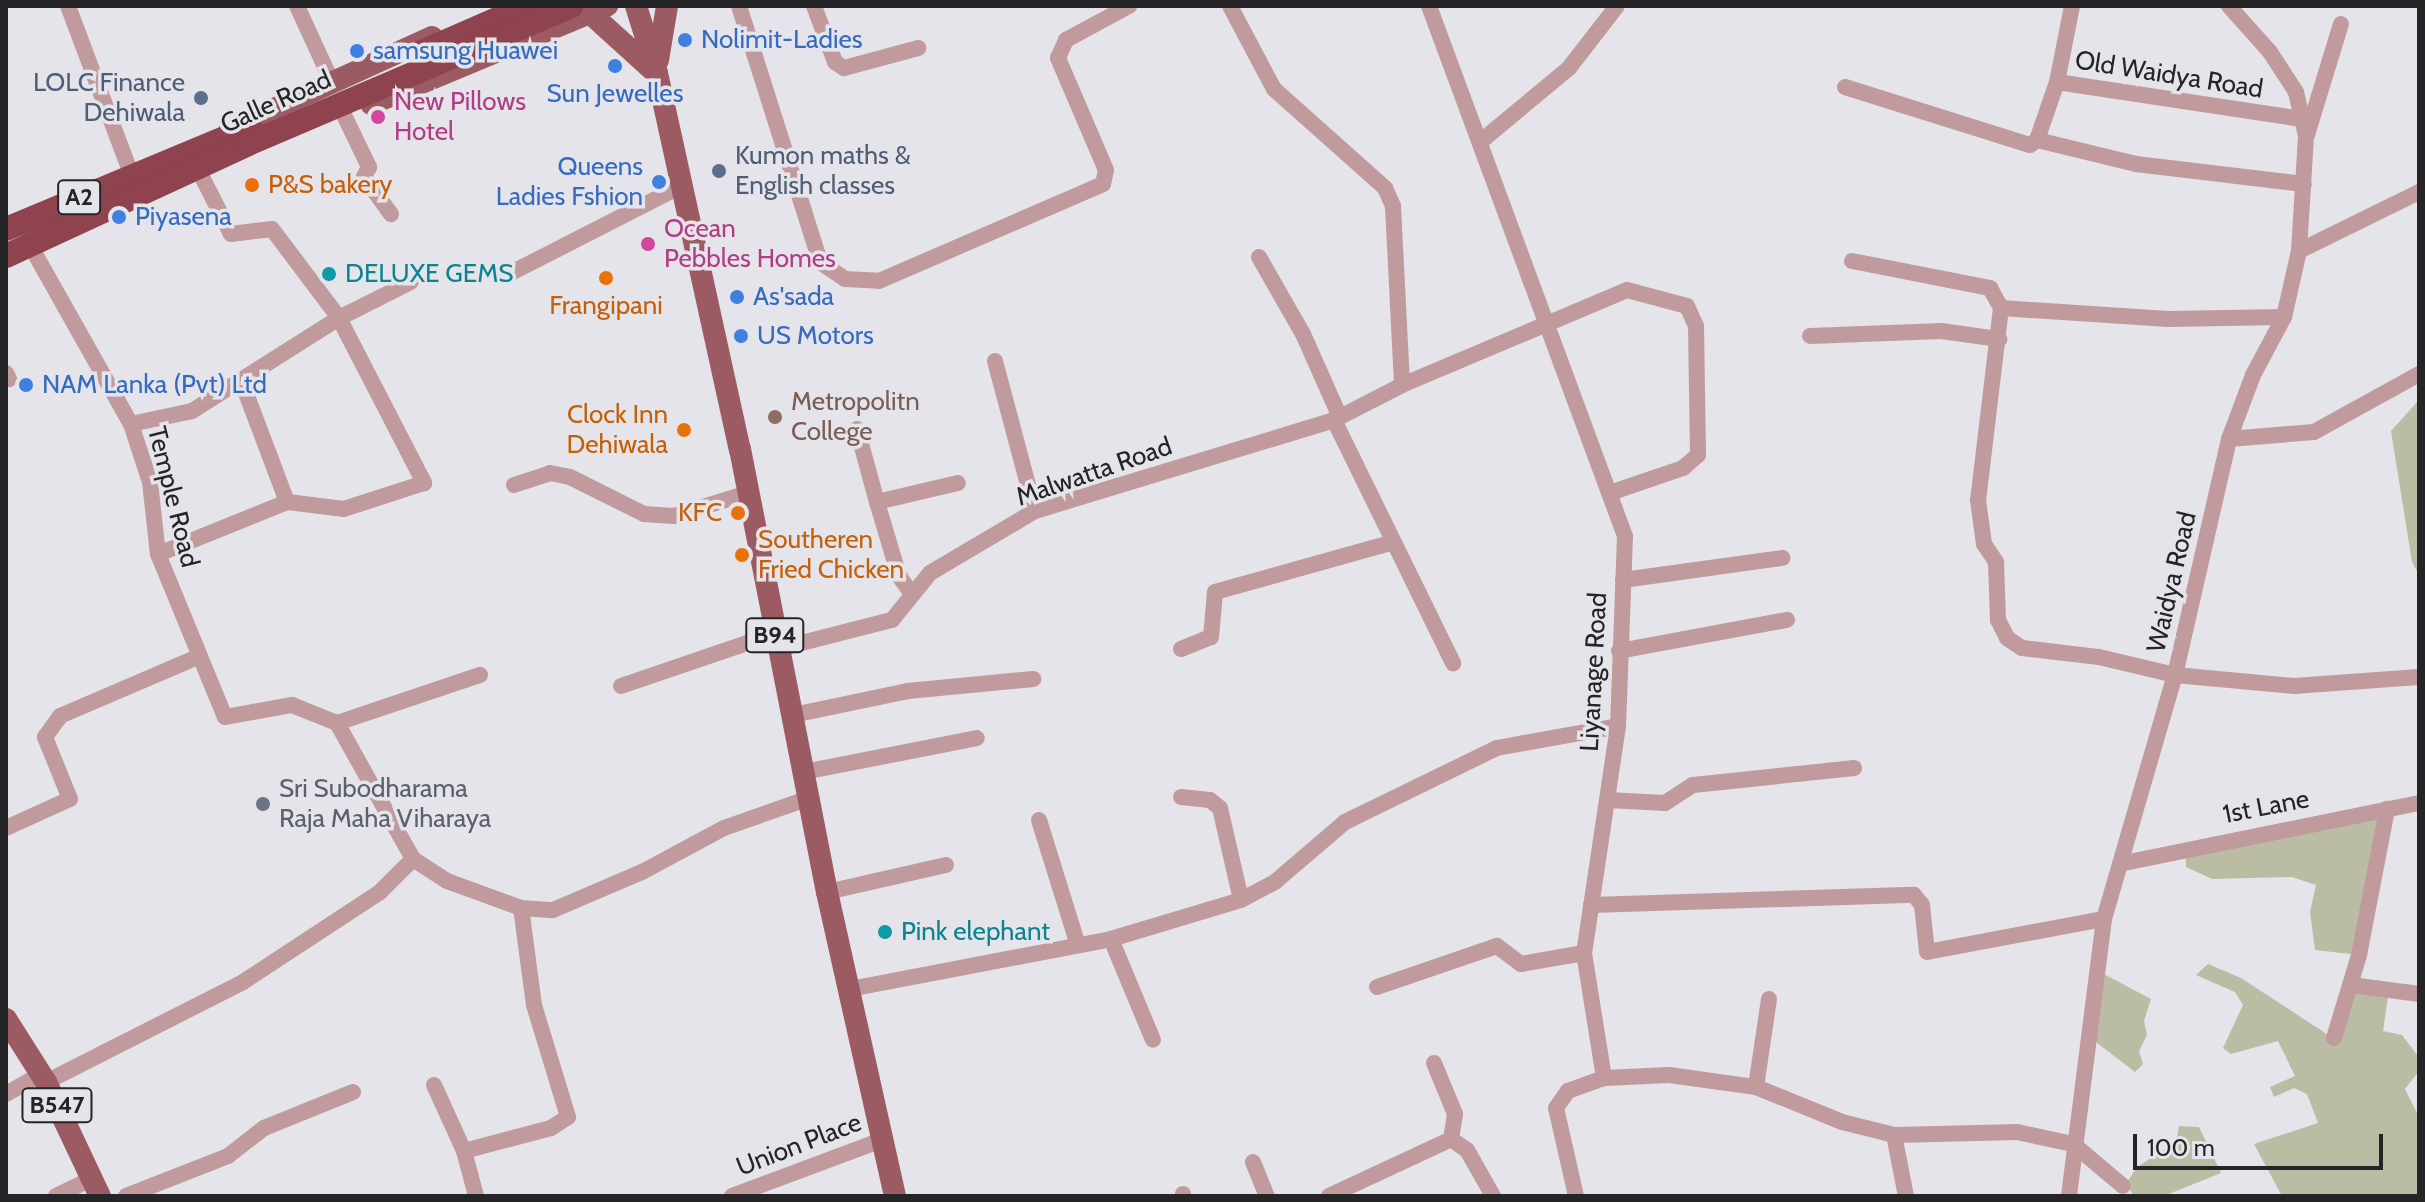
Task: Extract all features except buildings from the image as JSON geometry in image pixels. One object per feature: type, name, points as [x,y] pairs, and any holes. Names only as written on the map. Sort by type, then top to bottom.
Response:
[{"type":"highway","name":"Galle Road","points":[[245,138],[527,6]]},
{"type":"highway","name":"Galle Road","points":[[6,229],[590,9]]},
{"type":"highway","name":"Galle Road","points":[[6,256],[148,175]]},
{"type":"main road","points":[[516,6],[528,26],[525,41]]},
{"type":"main road","name":"B94","points":[[636,6],[657,73],[683,185],[827,892],[895,1196]]},
{"type":"main road","points":[[657,73],[667,6]]},
{"type":"main road","points":[[148,175],[487,8]]},
{"type":"main road","points":[[148,175],[200,173],[525,41],[590,9],[657,73]]},
{"type":"main road","name":"B547","points":[[6,1019],[43,1078],[96,1187]]},
{"type":"street","points":[[68,6],[148,175]]},
{"type":"street","points":[[297,6],[332,82]]},
{"type":"street","points":[[739,6],[820,262],[845,279],[879,281],[1103,184],[1106,170],[1058,58],[1066,40],[1129,6]]},
{"type":"street","points":[[814,6],[835,62],[844,68],[918,48]]},
{"type":"street","points":[[1230,6],[1274,89],[1385,188],[1393,206],[1402,385]]},
{"type":"street","name":"Liyanage Road","points":[[1429,6],[1625,536],[1618,726],[1584,953],[1604,1078]]},
{"type":"street","points":[[1480,142],[1569,68],[1617,6]]},
{"type":"street","name":"Old Waidya Road","points":[[2072,6],[2057,82],[2303,119]]},
{"type":"street","name":"Waidya Road","points":[[2069,1196],[2073,1144],[2104,919],[2124,863],[2175,675],[2229,439],[2253,375],[2284,317],[2299,251],[2306,136],[2296,92],[2270,52],[2229,6]]},
{"type":"street","points":[[2306,136],[2341,24]]},
{"type":"street","points":[[1845,87],[2030,145],[2037,140],[2057,82]]},
{"type":"street","points":[[344,115],[369,167],[364,177],[391,214]]},
{"type":"street","points":[[2037,140],[2136,164],[2304,184]]},
{"type":"street","points":[[158,554],[287,502],[344,509],[424,483],[339,318],[272,229],[231,234],[200,173]]},
{"type":"street","points":[[511,273],[683,185]]},
{"type":"street","points":[[2299,251],[2419,192]]},
{"type":"street","name":"Temple Road","points":[[30,245],[104,369],[131,424],[150,482],[158,554],[225,717],[235,719],[292,705],[337,723]]},
{"type":"street","points":[[1259,257],[1303,334],[1391,543],[1453,663]]},
{"type":"street","points":[[1852,261],[1990,288],[2001,308],[1978,500],[1984,544],[1996,562],[1998,620],[2007,638],[2022,648],[2099,657],[2175,675],[2294,686],[2419,677]]},
{"type":"street","points":[[131,424],[192,411],[339,318],[411,282]]},
{"type":"street","name":"Malwatta Road","points":[[621,686],[776,641],[892,620],[930,573],[1035,511],[1337,419],[1402,385],[1627,290],[1687,306],[1696,326],[1698,455],[1692,461],[1610,493]]},
{"type":"street","points":[[2001,308],[2168,319],[2284,317]]},
{"type":"street","points":[[1810,336],[1941,331],[1999,339]]},
{"type":"street","points":[[995,361],[1035,511]]},
{"type":"street","points":[[2229,439],[2314,432],[2419,374]]},
{"type":"street","points":[[241,380],[287,502]]},
{"type":"street","points":[[857,429],[899,576],[911,593]]},
{"type":"street","points":[[514,485],[550,473],[570,477],[644,514],[674,516],[748,493]]},
{"type":"street","points":[[877,502],[958,483]]},
{"type":"street","points":[[1181,649],[1211,637],[1215,592],[1391,543]]},
{"type":"street","points":[[1623,580],[1782,558]]},
{"type":"street","points":[[1619,651],[1787,620]]},
{"type":"street","points":[[6,828],[70,799],[45,737],[60,716],[200,656]]},
{"type":"street","points":[[480,675],[337,723],[413,859],[447,881],[521,908],[553,910],[642,872],[724,828],[809,798]]},
{"type":"street","points":[[793,715],[908,691],[1033,679]]},
{"type":"street","points":[[850,989],[1111,939],[1241,900],[1276,881],[1345,822],[1497,748],[1618,726]]},
{"type":"street","points":[[804,772],[977,738]]},
{"type":"street","points":[[1607,800],[1665,803],[1693,785],[1854,768]]},
{"type":"street","points":[[1181,797],[1210,800],[1220,808],[1241,900]]},
{"type":"street","name":"1st Lane","points":[[2124,863],[2419,803]]},
{"type":"street","points":[[2334,1038],[2351,985],[2387,809]]},
{"type":"street","points":[[1039,820],[1078,945]]},
{"type":"street","points":[[6,1094],[243,982],[380,892],[413,859]]},
{"type":"street","points":[[827,892],[946,865]]},
{"type":"street","points":[[1591,905],[1914,895],[1922,905],[1927,952],[2104,919]]},
{"type":"street","points":[[464,1151],[551,1128],[568,1117],[534,1005],[521,908]]},
{"type":"street","points":[[1111,939],[1153,1040]]},
{"type":"street","points":[[1377,987],[1497,946],[1521,964],[1584,953]]},
{"type":"street","points":[[2351,985],[2419,994]]},
{"type":"street","points":[[1756,1087],[1769,999]]},
{"type":"street","points":[[1434,1063],[1455,1114],[1451,1139]]},
{"type":"street","points":[[1572,1195],[1556,1108],[1568,1091],[1604,1078],[1669,1075],[1756,1087],[1842,1122],[1894,1135],[2017,1132],[2073,1144],[2123,1186]]},
{"type":"street","points":[[434,1085],[464,1151],[476,1196]]},
{"type":"street","points":[[126,1196],[228,1156],[264,1128],[353,1092]]},
{"type":"street","points":[[1894,1135],[1906,1196]]},
{"type":"street","points":[[1329,1196],[1451,1139]]},
{"type":"street","points":[[1451,1139],[1467,1150],[1493,1196]]},
{"type":"street","name":"Union Place","points":[[732,1196],[882,1140]]},
{"type":"street","points":[[1253,1162],[1267,1196]]},
{"type":"street","points":[[56,1196],[96,1187]]},
{"type":"green space","points":[[2419,400],[2419,575],[2412,562],[2391,431]]},
{"type":"green space","points":[[2387,809],[2359,955],[2315,950],[2310,912],[2316,885],[2292,877],[2212,879],[2186,867],[2186,848]]},
{"type":"green space","points":[[2208,964],[2241,978],[2333,1038],[2351,985],[2389,990],[2383,1031],[2402,1035],[2418,1056],[2419,1071],[2405,1089],[2419,1117],[2419,1196],[2282,1196],[2254,1144],[2318,1123],[2307,1094],[2294,1088],[2274,1097],[2270,1087],[2295,1076],[2278,1041],[2231,1054],[2223,1048],[2243,1005],[2235,992],[2196,975]]},
{"type":"green space","points":[[2098,971],[2151,999],[2144,1021],[2147,1035],[2139,1051],[2143,1064],[2135,1072],[2088,1036]]},
{"type":"green space","points":[[2179,1126],[2199,1127],[2221,1173],[2164,1196],[2134,1196],[2126,1184],[2137,1167],[2176,1142]]},
{"type":"place","name":"Nolimit-Ladies","points":[[685,40]]},
{"type":"place","name":"samsung Huawei","points":[[357,51]]},
{"type":"place","name":"Sun Jewelles","points":[[615,66]]},
{"type":"place","name":"LOLC Finance Dehiwala","points":[[201,98]]},
{"type":"place","name":"New Pillows Hotel","points":[[378,117]]},
{"type":"place","name":"Kumon maths & English classes","points":[[719,171]]},
{"type":"place","name":"Queens Ladies Fshion","points":[[659,182]]},
{"type":"place","name":"P&S bakery","points":[[252,185]]},
{"type":"place","name":"Piyasena","points":[[119,217]]},
{"type":"place","name":"Ocean Pebbles Homes","points":[[648,244]]},
{"type":"place","name":"DELUXE GEMS","points":[[329,274]]},
{"type":"place","name":"Frangipani","points":[[606,278]]},
{"type":"place","name":"As'sada","points":[[737,297]]},
{"type":"place","name":"US Motors","points":[[741,336]]},
{"type":"place","name":"NAM Lanka (Pvt) Ltd","points":[[26,385]]},
{"type":"place","name":"Metropolitn College","points":[[775,417]]},
{"type":"place","name":"Clock Inn Dehiwala","points":[[684,430]]},
{"type":"place","name":"KFC","points":[[738,513]]},
{"type":"place","name":"Southeren Fried Chicken","points":[[742,555]]},
{"type":"place","name":"Sri Subodharama Raja Maha Viharaya","points":[[263,804]]},
{"type":"place","name":"Pink elephant","points":[[885,932]]}]
